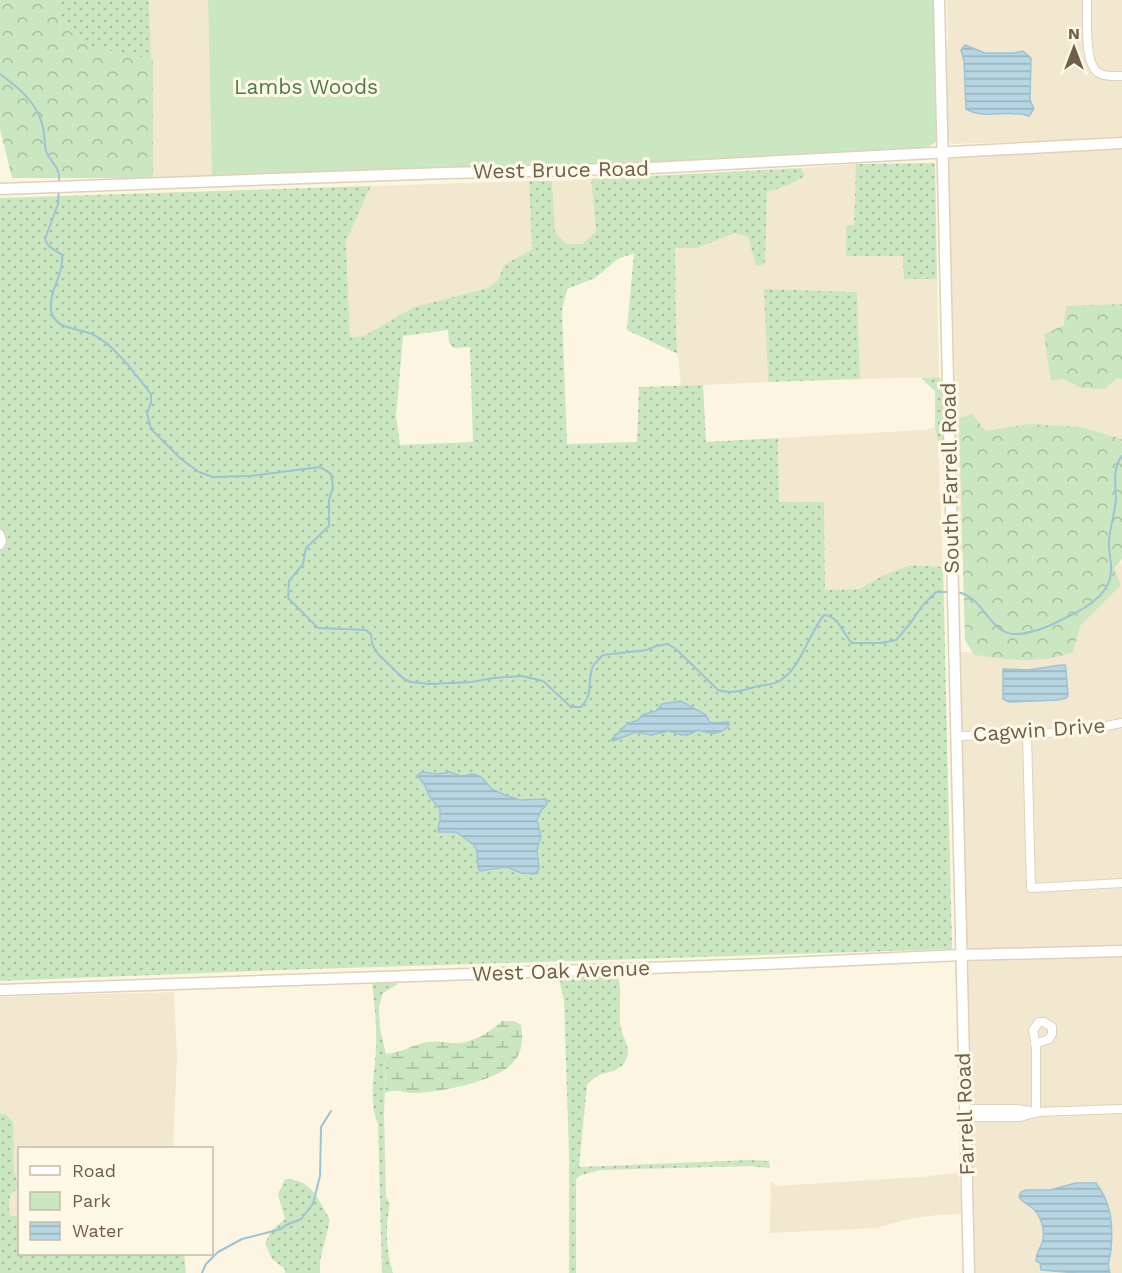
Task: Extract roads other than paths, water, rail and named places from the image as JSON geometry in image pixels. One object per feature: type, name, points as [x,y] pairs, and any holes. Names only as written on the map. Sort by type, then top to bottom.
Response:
[{"type":"street","name":"South Farrell Road","points":[[939,0],[961,955]]},
{"type":"street","points":[[1087,0],[1091,65],[1103,75],[1122,76]]},
{"type":"street","name":"West Bruce Road","points":[[0,189],[651,168],[1122,143]]},
{"type":"street","points":[[0,534],[2,542],[0,545]]},
{"type":"street","name":"Cagwin Drive","points":[[956,736],[1027,735],[1078,731],[1122,723]]},
{"type":"street","points":[[1027,735],[1031,888],[1122,883]]},
{"type":"street","name":"West Oak Avenue","points":[[0,990],[1122,951]]},
{"type":"street","name":"Farrell Road","points":[[961,955],[969,1273]]},
{"type":"street","points":[[1035,1044],[1036,1112]]},
{"type":"street","points":[[965,1113],[1020,1117],[1036,1112],[1122,1109]]},
{"type":"water","points":[[965,45],[985,53],[1023,51],[1031,58],[1030,100],[1034,109],[1029,116],[981,114],[966,109],[964,61],[961,50]]},
{"type":"water","points":[[1065,665],[1066,669],[1068,695],[1066,698],[1009,702],[1003,699],[1003,669],[1028,670]]},
{"type":"water","points":[[681,701],[706,715],[710,723],[729,722],[728,727],[720,732],[698,730],[681,735],[669,731],[651,735],[636,732],[611,740],[627,724],[638,720],[642,715],[656,711],[662,704]]},
{"type":"water","points":[[422,772],[436,774],[450,772],[461,776],[474,774],[481,777],[492,789],[505,795],[520,800],[546,799],[547,804],[537,820],[541,837],[537,849],[539,869],[535,874],[521,873],[507,867],[480,871],[477,851],[473,844],[456,832],[439,832],[440,809],[417,776]]},
{"type":"water","points":[[1076,1183],[1096,1183],[1105,1199],[1112,1232],[1108,1264],[1110,1273],[1041,1270],[1040,1263],[1036,1261],[1042,1243],[1043,1228],[1035,1210],[1019,1197],[1021,1192],[1050,1190]]},
{"type":"waterway","points":[[0,74],[20,90],[37,111],[44,131],[46,151],[59,173],[59,185]]},
{"type":"waterway","points":[[59,190],[58,204],[45,239],[50,247],[62,255],[61,269],[51,303],[53,317],[62,325],[92,334],[116,352],[151,394],[151,403],[147,413],[151,429],[181,459],[199,472],[213,477],[250,476],[320,467],[331,474],[333,487],[329,500],[329,526],[306,548],[303,564],[289,581],[288,598],[318,628],[366,630],[371,634],[372,644],[378,654],[404,679],[430,684],[522,676],[543,681],[571,707],[581,707],[588,697],[593,666],[603,655],[647,650],[668,644],[718,690],[736,692],[775,683],[788,674],[824,615],[837,622],[852,643],[881,643],[896,640],[936,592],[949,592]]},
{"type":"waterway","points":[[957,592],[973,600],[998,627],[1013,634],[1027,633],[1047,627],[1080,611],[1094,601],[1101,595],[1109,580],[1111,568],[1109,541],[1116,502],[1115,475],[1122,456]]},
{"type":"waterway","points":[[202,1273],[206,1264],[218,1252],[242,1239],[281,1229],[301,1219],[313,1204],[320,1176],[321,1127],[331,1111]]},
{"type":"park label","name":"Lambs Woods","points":[[306,87]]}]
